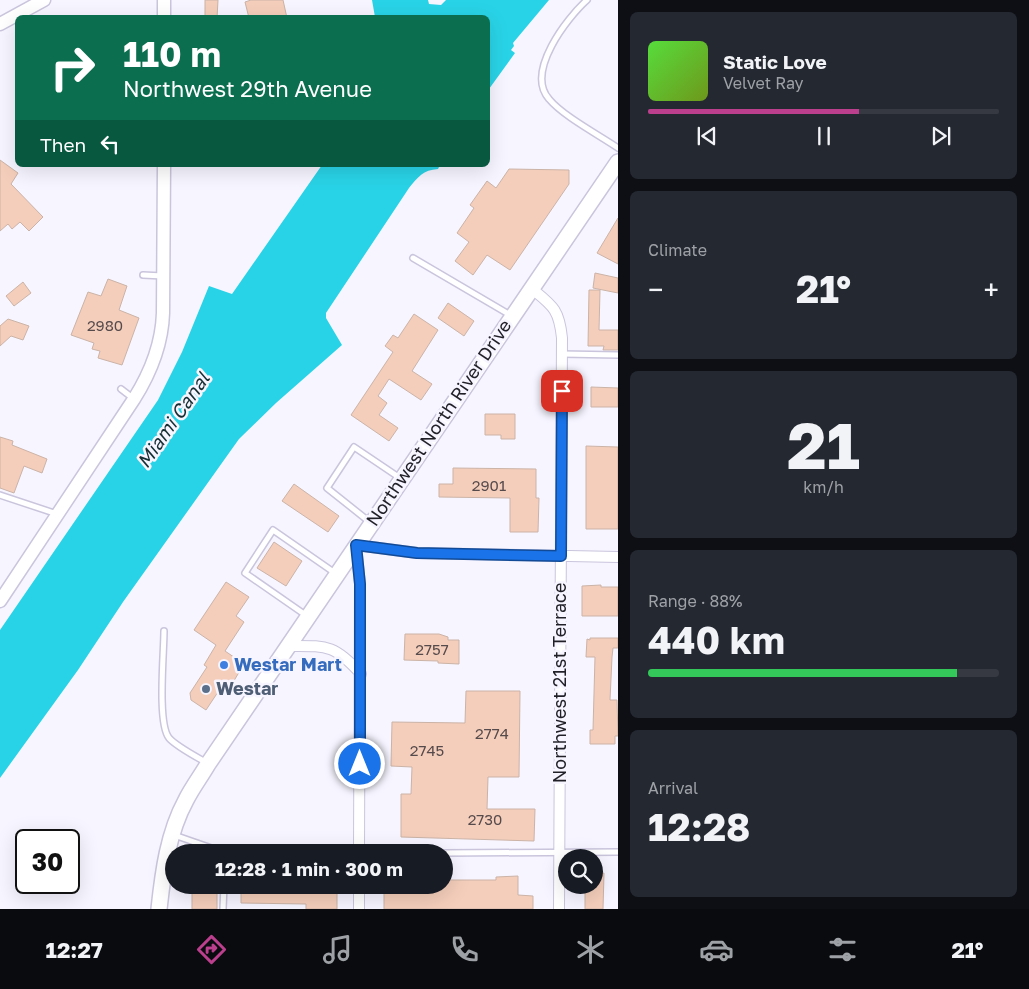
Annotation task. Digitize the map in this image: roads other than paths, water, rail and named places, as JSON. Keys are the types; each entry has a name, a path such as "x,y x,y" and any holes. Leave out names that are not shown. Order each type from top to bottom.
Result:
{"main road":[{"name":"Northwest North River Drive","path":"159,909 164,869 173,834 185,801 401,478 618,162"}],"street":[{"path":"16,15 44,0"},
{"path":"164,0 164,15"},
{"path":"0,24 15,16"},
{"path":"0,601 150,372 159,347 163,322 164,167"},
{"name":"Northwest 21st Terrace","path":"532,288 552,305 556,311 561,328 560,849"},
{"path":"360,844 360,584 356,545 417,553 618,557"},
{"path":"288,646 316,646 335,650 350,661 361,674"},
{"path":"359,894 359,909"},
{"name":"Northwest 21st Terrace","path":"559,894 559,909"}],"lane":[{"path":"587,0 577,10 549,49 543,68 542,83 547,98 558,108 618,148"},
{"path":"413,258 512,316"},
{"path":"143,275 164,276"},
{"path":"562,354 618,355"},
{"path":"121,389 134,399"},
{"path":"371,523 326,488 354,447 401,478"},
{"path":"0,494 57,514"},
{"path":"308,617 245,573 273,530 336,574"},
{"path":"164,631 163,713 165,729 170,739 208,764"},
{"path":"173,834 201,844"},
{"path":"453,853 558,852"},
{"path":"603,852 618,852"},
{"path":"223,909 224,894"}],"water":[{"path":"372,0 428,0 429,4 441,5 446,0 549,0 513,43 514,46 511,50 515,53 490,88 490,15 375,15"},
{"name":"Miami Canal","path":"321,167 439,167 421,175 409,188 326,313 326,318 342,345 276,403 239,439 123,602 78,670 0,778 0,630 158,400 182,352 209,286 232,294"}],"place":[{"name":"Westar Mart","path":"224,665"},
{"name":"Westar","path":"206,689"}]}
